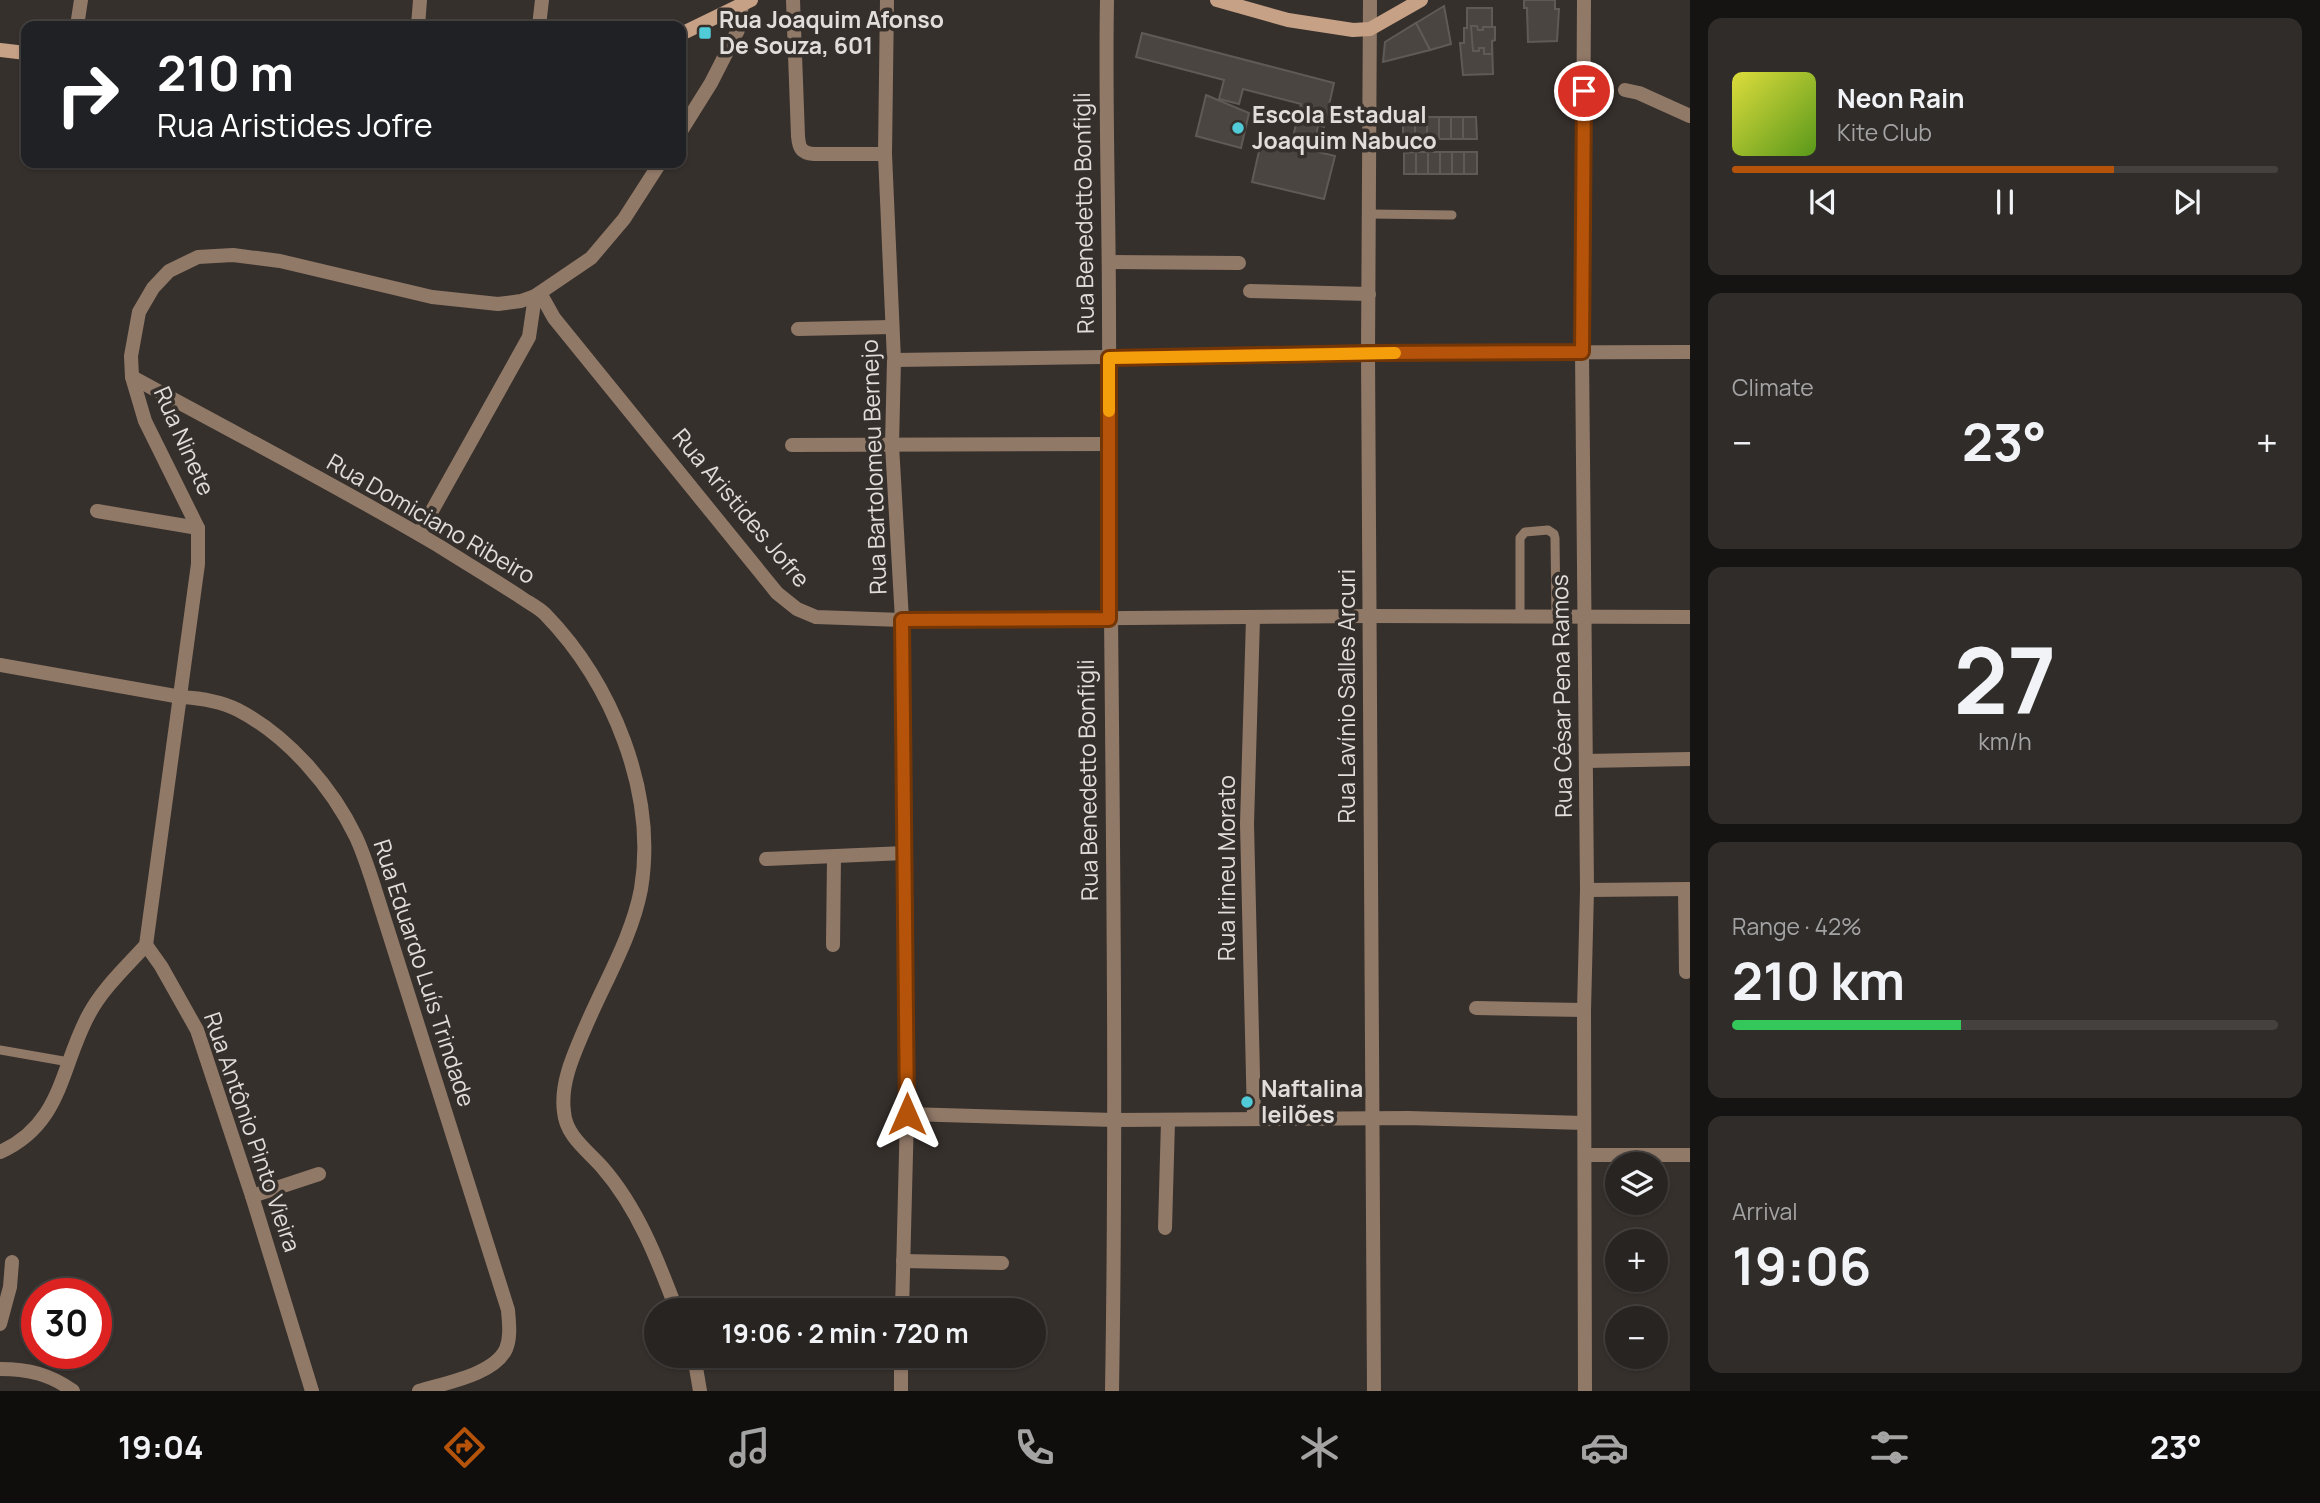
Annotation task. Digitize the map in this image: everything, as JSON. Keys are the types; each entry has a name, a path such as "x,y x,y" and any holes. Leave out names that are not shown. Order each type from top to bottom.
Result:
{"street":[{"path":"78,21 80,0"},
{"path":"418,21 420,0"},
{"path":"540,21 542,0"},
{"path":"793,0 797,136 800,150 805,154 885,154"},
{"name":"Rua Bartolomeu Bernejo","path":"887,0 885,154 894,360 892,445 902,620 905,853 907,1114 902,1298"},
{"name":"Rua Benedetto Bonfigli","path":"1107,0 1105,85 1109,262 1114,1120 1112,1391"},
{"path":"1217,0 1288,20 1353,30 1370,29 1421,0"},
{"name":"Rua Lavínio Salles Arcuri","path":"1370,0 1368,353 1374,1391"},
{"name":"Rua César Pena Ramos","path":"1584,0 1582,352 1587,890 1584,1010 1585,1391"},
{"path":"686,32 747,2"},
{"path":"686,123 711,83 738,30 747,2"},
{"path":"0,50 21,52"},
{"path":"1625,90 1639,93 1690,116"},
{"name":"Rua Ninete","path":"146,945 198,564 198,528 145,421 132,377 131,356 139,312 153,288 169,271 198,257 233,255 280,261 432,297 498,304 521,301 538,295 591,258 624,219 657,168"},
{"path":"1109,262 1239,263"},
{"path":"1250,291 1369,294"},
{"path":"419,534 529,337 538,295"},
{"name":"Rua Aristides Jofre","path":"538,295 777,593 797,609 817,617 902,620 1690,617"},
{"path":"798,329 892,327"},
{"path":"894,360 1368,353 1690,352"},
{"name":"Rua Domiciano Ribeiro","path":"132,377 419,534 491,578 543,612 580,656 609,706 632,766 643,839 640,889 628,931 575,1052 563,1090 564,1113 567,1127 625,1196 659,1264 672,1298"},
{"path":"792,445 1109,444"},
{"path":"97,511 198,528"},
{"name":"Rua Irineu Morato","path":"1253,618 1247,824 1254,1118"},
{"name":"Rua Eduardo Luís Trindade","path":"0,665 181,697 202,698 237,710 278,737 310,766 333,796 356,838 373,883 508,1310 509,1337 506,1350 494,1364 477,1373 419,1391"},
{"path":"1586,761 1690,759"},
{"path":"766,859 905,853"},
{"path":"833,945 834,857"},
{"path":"1587,890 1688,889 1686,972"},
{"path":"0,1152 12,1147 44,1119 98,998 146,945"},
{"name":"Rua Antônio Pinto Vieira","path":"146,945 197,1030 312,1391"},
{"path":"1476,1008 1584,1010"},
{"path":"907,1114 1168,1121 1372,1118 1584,1123"},
{"path":"1165,1228 1168,1121"},
{"path":"1586,1155 1690,1155"},
{"path":"252,1196 319,1174"},
{"path":"903,1261 1002,1263"},
{"path":"0,1324 10,1287 12,1262"},
{"path":"696,1368 700,1391"},
{"path":"901,1368 901,1391"},
{"path":"0,1369 34,1371 49,1376 73,1391"}],"lane":[{"path":"1369,214 1452,215"},
{"path":"1520,616 1520,538 1525,532 1539,530 1548,530 1554,534 1556,616"},
{"path":"0,1050 69,1062"}],"building":[{"path":"1524,0 1548,0 1546,18 1536,15 1536,21 1528,21"},
{"path":"1524,0 1555,0 1555,9 1559,9 1557,41 1528,42 1527,8 1524,8"},
{"path":"1444,6 1451,44 1430,50 1416,23"},
{"path":"1467,8 1492,8 1492,27 1495,27 1495,40 1492,41 1493,74 1463,75 1460,43 1464,43 1464,28 1467,28"},
{"path":"1416,23 1430,50 1383,62 1385,42"},
{"path":"1471,26 1477,26 1478,30 1495,27 1492,54 1484,54 1484,48 1473,51"},
{"path":"1142,33 1334,83 1324,127 1318,125 1314,151 1291,145 1301,104 1243,89 1239,104 1219,99 1224,80 1136,57"},
{"path":"1206,95 1249,113 1241,148 1196,136"},
{"path":"1415,117 1415,140 1403,140 1403,118"},
{"path":"1415,117 1427,117 1427,140 1415,140"},
{"path":"1427,117 1440,117 1439,139 1427,140"},
{"path":"1439,117 1451,117 1451,139 1439,139"},
{"path":"1451,117 1463,117 1463,139 1451,139"},
{"path":"1463,117 1476,117 1477,139 1463,139"},
{"path":"1262,138 1335,156 1324,199 1252,182"},
{"path":"1416,152 1416,174 1404,174 1404,153"},
{"path":"1416,152 1428,152 1428,174 1416,174"},
{"path":"1428,152 1441,152 1440,174 1428,174"},
{"path":"1440,152 1452,152 1452,174 1440,174"},
{"path":"1452,152 1464,152 1464,174 1452,174"},
{"path":"1464,152 1477,152 1477,174 1464,174"}],"slow traffic":[{"path":"1109,411 1109,358 1395,353"}],"place":[{"name":"Rua Joaquim Afonso De Souza, 601","path":"705,33"},
{"name":"Escola Estadual Joaquim Nabuco","path":"1238,128"},
{"name":"Naftalina leilões","path":"1247,1102"}],"route":[{"path":"907,1114 902,620 1109,619 1109,358 1582,352 1584,91"}]}
